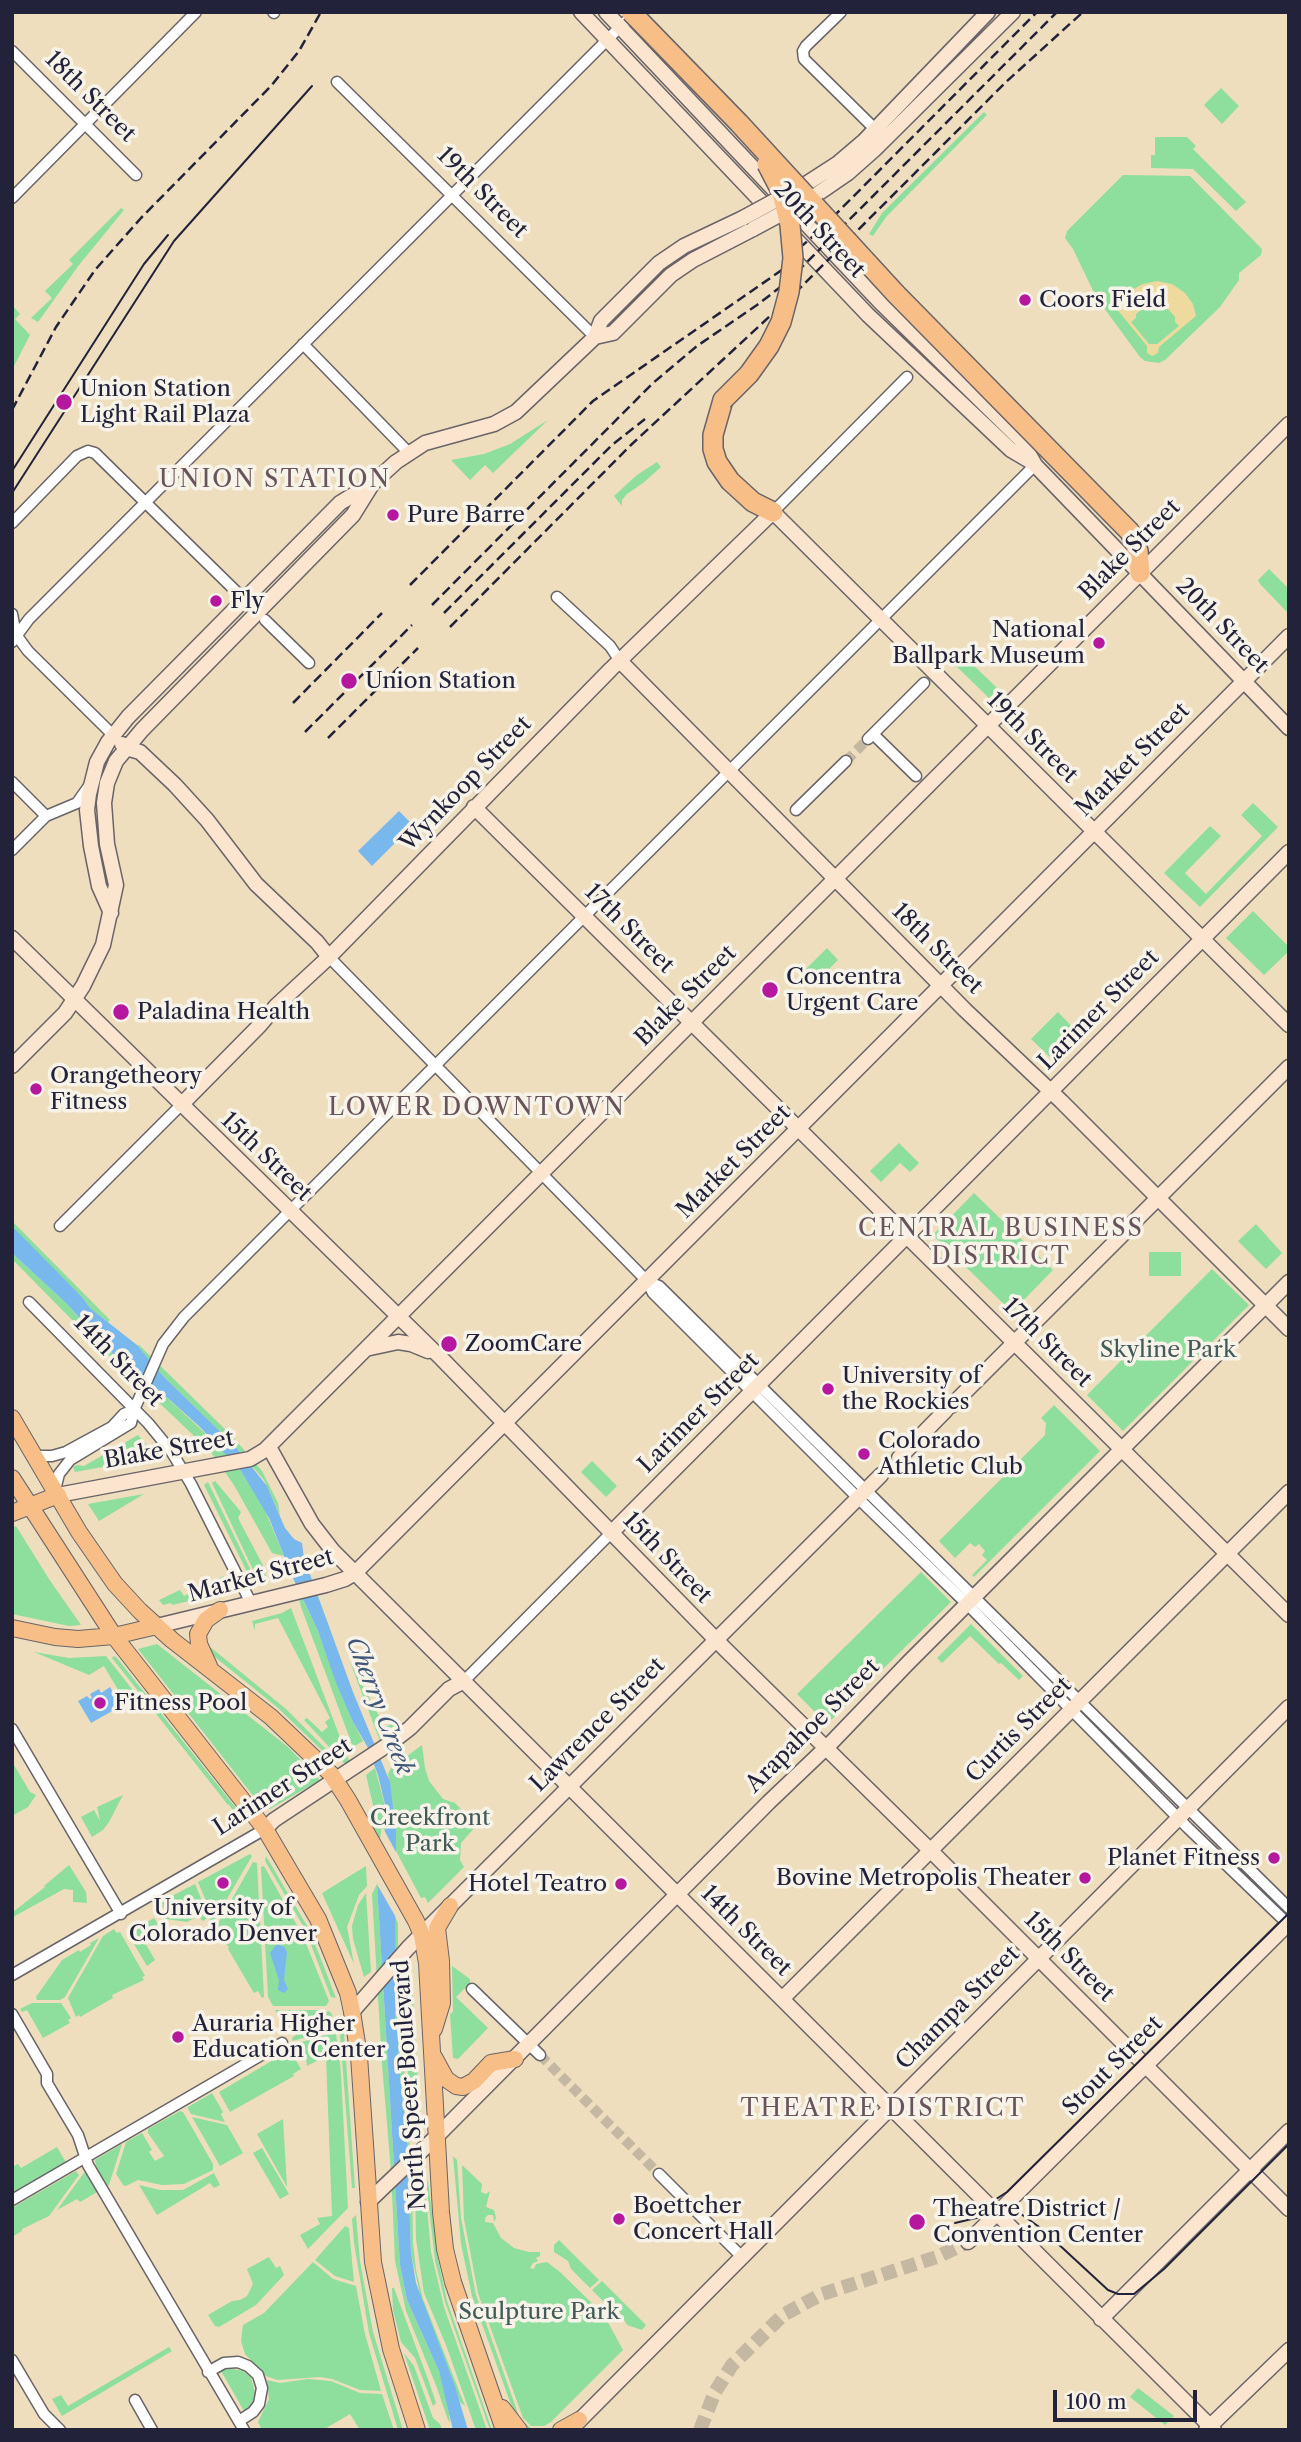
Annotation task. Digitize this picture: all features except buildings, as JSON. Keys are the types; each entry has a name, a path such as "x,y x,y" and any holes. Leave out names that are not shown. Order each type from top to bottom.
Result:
{"highway":[{"path":"629,17 738,123 896,294 1130,532 1138,551 1140,573"},
{"path":"738,123 762,154 782,192 792,233 793,268 788,301 775,335 755,366 723,400 714,424 712,443 717,462 733,484 753,502 773,512"}],"main road":[{"name":"20th Street","path":"581,12 868,315 1011,450 1035,465 1289,728"},
{"name":"20th Street","path":"606,12 629,17 880,302 1021,440 1035,465"},
{"path":"896,118 988,12"},
{"path":"111,913 99,886 89,831 88,810 97,762 128,717 340,503 374,482 409,453 436,438 481,429 509,417 530,401 595,337 601,321 659,264 684,246 748,224 816,195 848,173 896,118 1013,12"},
{"path":"595,337 613,333 671,275 880,134"},
{"path":"645,301 645,287 660,273 659,264"},
{"name":"Blake Street","path":"57,1493 200,1469 264,1451 1287,428"},
{"path":"12,1066 65,1013 103,945 116,885 104,824 104,793 114,764 126,748 261,616 353,515 374,482"},
{"name":"19th Street","path":"773,512 1289,1025"},
{"name":"Wynkoop Street","path":"181,1105 474,807 773,512"},
{"name":"Market Street","path":"157,1626 342,1581 355,1573 1289,636"},
{"name":"18th Street","path":"620,661 674,718 1289,1329"},
{"path":"113,736 126,748 140,751 175,785 207,820 256,884 317,942 329,957"},
{"name":"17th Street","path":"474,807 1289,1615"},
{"name":"Larimer Street","path":"611,1533 1289,852"},
{"name":"15th Street","path":"12,938 442,1359 716,1640 1289,2209"},
{"path":"899,1458 1289,1067"},
{"name":"Arapahoe Street","path":"368,2202 825,1749 1289,1282"},
{"path":"365,1350 385,1343 403,1342 418,1346 442,1359"},
{"name":"North Speer Boulevard","path":"12,1418 79,1532 115,1584 157,1626 271,1717 312,1754 335,1780 419,1931 427,1962 440,2213 445,2249 453,2283 504,2430"},
{"name":"14th Street","path":"264,1451 315,1529 355,1573 1210,2428"},
{"name":"Lawrence Street","path":"352,2012 419,1931 450,1906 881,1475"},
{"path":"12,1478 114,1636 265,1829 318,1919 348,1993 352,2012 359,2056 373,2262 389,2342 417,2430"},
{"name":"Curtis Street","path":"782,1999 1289,1492"},
{"path":"12,1513 57,1493"},
{"path":"214,1673 202,1654 198,1634 206,1620 220,1610"},
{"path":"13,1630 78,1639 114,1636 157,1626"},
{"name":"Larimer Street","path":"265,1829 274,1820 392,1742 449,1689 464,1681"},
{"name":"Champa Street","path":"575,2425 1289,1707"},
{"path":"450,1906 437,1928 442,2003 431,2047 446,2079 456,2086 463,2087 474,2081 491,2063 514,2059"},
{"name":"Stout Street","path":"968,2242 1288,1924"},
{"path":"1101,2319 1289,2131"},
{"path":"1210,2428 1289,2350"},
{"path":"492,2394 519,2430"},
{"path":"561,2430 575,2425"}],"street":[{"path":"12,198 196,12"},
{"path":"841,12 806,46 803,53 805,61 880,134"},
{"path":"14,636 629,17"},
{"name":"18th Street","path":"12,51 136,175"},
{"name":"19th Street","path":"337,82 595,337"},
{"path":"303,344 409,453"},
{"name":"Wynkoop Street","path":"773,512 907,377"},
{"path":"12,523 79,454 88,452 98,455 309,663"},
{"path":"57,1493 59,1474 70,1460 131,1423 134,1410 162,1348 176,1325 1035,465"},
{"name":"18th Street","path":"557,597 610,646 620,661"},
{"path":"12,614 14,636 113,736"},
{"path":"916,776 870,736 924,682"},
{"path":"796,810 846,761"},
{"path":"12,850 51,814 76,803 92,780"},
{"path":"12,782 51,814 68,812 79,816 89,831"},
{"path":"329,957 648,1281 660,1286 755,1388 971,1600 1288,1924"},
{"name":"Wynkoop Street","path":"60,1226 181,1105"},
{"name":"14th Street","path":"29,1302 165,1443 184,1471 251,1603"},
{"path":"34,1456 52,1456 66,1452 111,1427 124,1414 134,1410"},
{"name":"Larimer Street","path":"464,1681 611,1533"},
{"path":"12,1729 121,1914"},
{"path":"1183,1814 1289,1908"},
{"name":"Larimer Street","path":"12,1975 265,1829"},
{"path":"472,1989 540,2055"},
{"path":"12,2014 47,2074 47,2083 78,2135 84,2158 107,2200 208,2372 241,2426 259,2404 262,2388 258,2375 239,2362 224,2363 208,2372"},
{"path":"12,2200 282,2043"},
{"path":"659,2174 742,2257"},
{"path":"12,2360 44,2414 60,2430"},
{"path":"135,2400 152,2430"}],"green space":[{"path":"1221,88 1239,106 1222,124 1204,105"},
{"path":"984,112 987,115 886,217 873,236 869,234 882,213"},
{"path":"1155,137 1187,137 1196,146 1193,149 1246,202 1236,211 1193,169 1151,168 1151,155 1155,155"},
{"path":"1123,175 1190,176 1262,249 1261,255 1239,273 1239,280 1220,307 1159,363 1145,361 1140,357 1096,297 1065,238 1067,231"},
{"path":"121,208 124,210 79,265 38,322 31,318 52,298 45,291 73,264 69,260"},
{"path":"12,305 20,314 15,319 30,335 12,370 14,354"},
{"path":"548,420 493,473 485,465 470,480 451,460 484,454 510,444"},
{"path":"657,462 661,467 627,494 622,500 622,506 614,496 637,475"},
{"path":"1269,569 1289,589 1287,612 1258,580"},
{"path":"965,657 998,689 989,698 956,666"},
{"path":"1253,803 1278,827 1200,907 1164,873 1210,826 1221,836 1185,873 1206,894 1262,836 1241,815"},
{"path":"1253,911 1289,947 1289,951 1264,975 1226,938"},
{"path":"827,948 838,960 814,984 802,973"},
{"path":"1058,1012 1077,1032 1051,1058 1031,1039"},
{"path":"899,1143 919,1163 910,1172 900,1163 881,1182 870,1171"},
{"path":"974,1193 1053,1270 1012,1312 933,1235"},
{"path":"12,1221 110,1320 108,1322 90,1308 36,1252 12,1226"},
{"path":"1256,1224 1282,1253 1266,1269 1238,1241"},
{"path":"1149,1252 1181,1252 1181,1276 1149,1276"},
{"path":"12,1253 66,1303 115,1356 161,1392 221,1448 241,1471 264,1508 284,1556 272,1553 234,1485 210,1451 74,1322 12,1259"},
{"name":"Skyline Park","path":"1212,1269 1249,1305 1123,1431 1087,1395"},
{"path":"137,1345 232,1436 262,1471 278,1503 280,1515 264,1480 235,1446 162,1375"},
{"name":"Skyline Park","path":"1054,1405 1100,1451 974,1577 972,1575 987,1560 982,1555 985,1551 979,1544 975,1547 970,1543 955,1558 939,1541 1045,1435 1046,1423 1041,1418"},
{"path":"138,1435 155,1455 153,1458 75,1472 73,1467 84,1466"},
{"path":"592,1461 617,1486 606,1497 581,1472"},
{"path":"215,1481 241,1512 238,1518 266,1571 265,1579 256,1576 212,1483"},
{"path":"208,1482 258,1585 254,1586 204,1485"},
{"path":"144,1494 99,1521 88,1504"},
{"path":"16,1526 81,1625 69,1626 12,1614 12,1528"},
{"path":"921,1572 951,1602 827,1724 797,1694"},
{"path":"224,1576 231,1591 172,1605 163,1605 159,1600 180,1590 184,1596"},
{"path":"296,1585 363,1741 353,1747 301,1607"},
{"path":"291,1608 349,1761 345,1764 304,1720 307,1718 322,1732 328,1727 325,1722 330,1718 278,1618 255,1624 255,1631 252,1621"},
{"path":"971,1624 1023,1676 1019,1680 970,1636 942,1663 937,1658"},
{"path":"157,1644 288,1747 320,1780 270,1809 262,1807 138,1649"},
{"path":"209,1646 286,1709 337,1760 334,1762 277,1707 205,1649"},
{"path":"34,1652 69,1658 106,1656 139,1698 137,1699 141,1706 131,1712 104,1666 89,1675"},
{"path":"114,1656 240,1813 237,1815 229,1805 231,1803 228,1805 112,1658"},
{"path":"350,1662 385,1727 395,1723 398,1727 380,1741"},
{"name":"Creekfront Park","path":"422,1745 429,1781 443,1799 455,1803 477,1825 461,1843 460,1860 464,1867 428,1903 425,1897 421,1898 395,1849 395,1822 388,1774 391,1768"},
{"path":"14,1765 30,1792 36,1795 28,1807 12,1816 12,1767"},
{"path":"375,1768 389,1821 385,1828 380,1862 374,1866 374,1809 366,1775"},
{"path":"123,1795 109,1822 92,1837 81,1817 94,1810 100,1821 97,1807"},
{"path":"250,1854 252,1856 213,1923 198,1882"},
{"path":"266,1856 310,1931 336,1998 331,1997 305,1929 265,1861"},
{"path":"253,1862 257,1863 262,1998 258,1991 254,1993 229,1947 217,1935 221,1932 216,1927"},
{"path":"69,1865 86,1892 87,1903 73,1902 73,1890 64,1889 13,1917 13,1912"},
{"path":"264,1866 303,1936 329,2001 326,2006 273,2006 268,1997 261,1867"},
{"path":"366,1866 367,1886 359,1895 347,1927 354,1964 322,1893"},
{"path":"195,1884 206,1910 206,1919 203,1921 198,1916 187,1922 166,1919 174,1908 172,1905 155,1910 158,1903"},
{"path":"377,1884 400,2265 407,2300 439,2371 447,2398 450,2422 406,2311 395,2261 372,1894"},
{"path":"366,1893 371,1972 364,1977 352,1926 358,1905"},
{"path":"394,1915 398,1923 398,1983 416,2270 423,2299 465,2406 460,2402 421,2299 411,2253 407,2137 395,2022"},
{"path":"154,1918 158,1924 140,1934 155,1960 147,1966 128,1934"},
{"path":"114,1929 117,1933 120,1932 145,1976 142,1977 144,1980 112,1995 113,1998 76,2017 68,1998 103,1936"},
{"path":"99,1938 65,1997 60,2000 37,2000 36,1997 62,1960 79,1950 80,1952"},
{"path":"452,1966 470,1979 470,1983 456,1997 488,2028 458,2059 453,2058 450,2014 453,2012"},
{"path":"411,1967 421,2130 412,2140 402,1978"},
{"path":"32,2003 61,2003 71,2018 68,2020 70,2023 43,2038 27,2010 22,2012 20,2009"},
{"path":"275,2010 319,2010 320,2011 290,2034"},
{"path":"329,2011 332,2014 333,2029 293,2041 292,2038"},
{"path":"344,2032 355,2188 352,2188 340,2034"},
{"path":"333,2033 336,2035 341,2075 348,2208 308,2249 300,2235 320,2224 317,2218 332,2216 326,2056 307,2066 306,2057 301,2060 294,2048 297,2047 295,2044"},
{"path":"290,2050 301,2069 293,2074 294,2076 230,2112 219,2092"},
{"path":"212,2093 223,2112 221,2114 225,2122 191,2114 188,2109"},
{"path":"180,2111 213,2164 213,2170 184,2184 162,2185 138,2180 123,2185 116,2174 126,2142 142,2133 155,2161 164,2156 148,2129"},
{"path":"192,2117 227,2125 243,2153 220,2166"},
{"path":"283,2119 287,2187 257,2134"},
{"path":"122,2144 109,2185 104,2188 95,2160"},
{"path":"57,2147 67,2164 12,2196 12,2167 18,2164 21,2168"},
{"path":"262,2148 289,2194 280,2199 253,2153"},
{"path":"453,2156 457,2160 461,2218 476,2295 520,2419 533,2430 525,2430 515,2416 472,2296 461,2244"},
{"name":"Sculpture Park","path":"462,2165 482,2184 481,2192 486,2194 490,2191 486,2207 494,2210 496,2218 494,2222 493,2215 488,2215 485,2222 493,2223 501,2238 514,2248 540,2252 540,2256 536,2258 538,2261 530,2268 534,2269 536,2264 547,2262 560,2272 604,2315 623,2350 544,2426 531,2426 523,2418 478,2293 464,2219"},
{"path":"86,2170 99,2191 80,2202 77,2199 57,2210"},
{"path":"76,2171 79,2175 49,2216 12,2237 12,2208"},
{"path":"214,2173 220,2185 214,2188 210,2183 157,2215 139,2185 160,2190 183,2190"},
{"path":"424,2174 431,2252 444,2307 487,2430 476,2430 446,2345 424,2293 416,2239 415,2177"},
{"path":"426,2181 447,2301 492,2430 445,2302 435,2260"},
{"path":"356,2215 360,2261 373,2332 403,2430 398,2430 369,2333 354,2243 352,2219"},
{"path":"345,2226 349,2228 354,2282 335,2276 315,2260"},
{"path":"559,2240 599,2280 590,2288 571,2269 568,2261 554,2252 554,2245"},
{"path":"269,2257 276,2268 280,2266 284,2275 256,2305 219,2327 215,2326 208,2315 247,2296 253,2284 247,2269"},
{"path":"313,2262 333,2279 356,2286 365,2334 381,2391 360,2390 320,2377 277,2380 266,2376 245,2354 241,2341 243,2325 264,2313"},
{"path":"602,2281 646,2325 642,2330 627,2325 618,2309 607,2305 592,2290"},
{"path":"392,2288 429,2382 436,2403 433,2406 415,2358 401,2342 393,2310"},
{"path":"169,2347 172,2351 62,2416 52,2399 61,2395 68,2406"},
{"path":"404,2353 414,2366 433,2418 442,2430 430,2430"},
{"path":"228,2368 243,2371 251,2377 255,2393 248,2410 244,2411 221,2371"},
{"path":"308,2379 331,2381 360,2393 382,2394 394,2430 360,2430 350,2414 323,2430 262,2430 258,2422 269,2399 267,2380 280,2383"},
{"path":"1138,2388 1174,2416 1165,2425 1130,2397"}],"sand":[{"path":"1157,281 1172,284 1185,293 1193,304 1196,316 1152,356 1147,353 1147,346 1116,308 1130,291","holes":["1154,299 1160,300 1179,326 1157,344 1149,344 1131,322 1136,318 1136,314"]}],"water":[{"path":"399,811 413,825 372,866 358,851"},
{"path":"12,1226 90,1308 137,1345 163,1376 235,1446 267,1486 285,1528 294,1539 302,1543 304,1558 353,1692 390,1782 396,1832 395,2022 407,2137 411,2253 416,2283 455,2386 468,2430 453,2430 439,2371 407,2300 400,2265 377,1884 385,1828 389,1821 378,1775 335,1680 318,1631 269,1518 241,1471 200,1427 115,1356 66,1303 12,1253"},
{"name":"Fitness Pool","path":"110,1687 121,1706 91,1723 78,1701 87,1696 90,1699 90,1694 99,1689 101,1693"},
{"path":"277,1944 287,1952 284,1980 288,1989 284,1993 278,1990 279,1980 270,1953"}],"pier":[{"path":"382,1826 398,1856 398,1921 374,1879"}],"tunnel":[{"path":"846,761 868,739"},
{"path":"881,1475 899,1458"},
{"path":"540,2055 659,2174"},
{"path":"700,2430 715,2392 732,2365 783,2315 822,2294 937,2257 968,2242"}],"tram line":[{"path":"12,493 174,241 312,86"},
{"path":"12,471 144,264 168,235"},
{"path":"948,2214 990,2203 1007,2192 1289,1913"},
{"path":"955,2223 997,2213 1021,2214 1042,2229 1108,2290 1118,2294 1134,2294 1164,2269 1289,2144"}],"railway":[{"path":"12,410 56,327 95,270 141,218 271,86 299,51 321,12"},
{"path":"788,258 819,231 1037,12"},
{"path":"432,605 653,383 697,346 787,282 1057,12"},
{"path":"450,627 632,444 797,291 1006,82 1083,12"},
{"path":"410,585 593,401 802,256"},
{"path":"444,613 612,445 645,419"},
{"path":"293,703 382,613"},
{"path":"305,732 412,625"},
{"path":"328,738 418,648"}],"place":[{"name":"Coors Field","path":"1025,300"},
{"name":"Union Station Light Rail Plaza","path":"64,402"},
{"name":"Pure Barre","path":"393,515"},
{"name":"Fly","path":"216,601"},
{"name":"National Ballpark Museum","path":"1099,643"},
{"name":"Union Station","path":"349,681"},
{"name":"Concentra Urgent Care","path":"770,990"},
{"name":"Paladina Health","path":"121,1012"},
{"name":"Orangetheory Fitness","path":"36,1089"},
{"name":"ZoomCare","path":"449,1344"},
{"name":"University of the Rockies","path":"828,1389"},
{"name":"Colorado Athletic Club","path":"864,1454"},
{"name":"Fitness Pool","path":"100,1703"},
{"name":"Planet Fitness","path":"1274,1858"},
{"name":"Bovine Metropolis Theater","path":"1085,1878"},
{"name":"University of Colorado Denver","path":"223,1883"},
{"name":"Hotel Teatro","path":"621,1884"},
{"name":"Auraria Higher Education Center","path":"178,2037"},
{"name":"Boettcher Concert Hall","path":"619,2219"},
{"name":"Theatre District / Convention Center","path":"917,2222"}],"district":[{"name":"UNION STATION","path":"275,480"},
{"name":"LOWER DOWNTOWN","path":"477,1108"},
{"name":"CENTRAL BUSINESS DISTRICT","path":"1001,1243"},
{"name":"THEATRE DISTRICT","path":"883,2109"}],"water label":[{"name":"Cherry Creek","path":"379,1706"}]}
